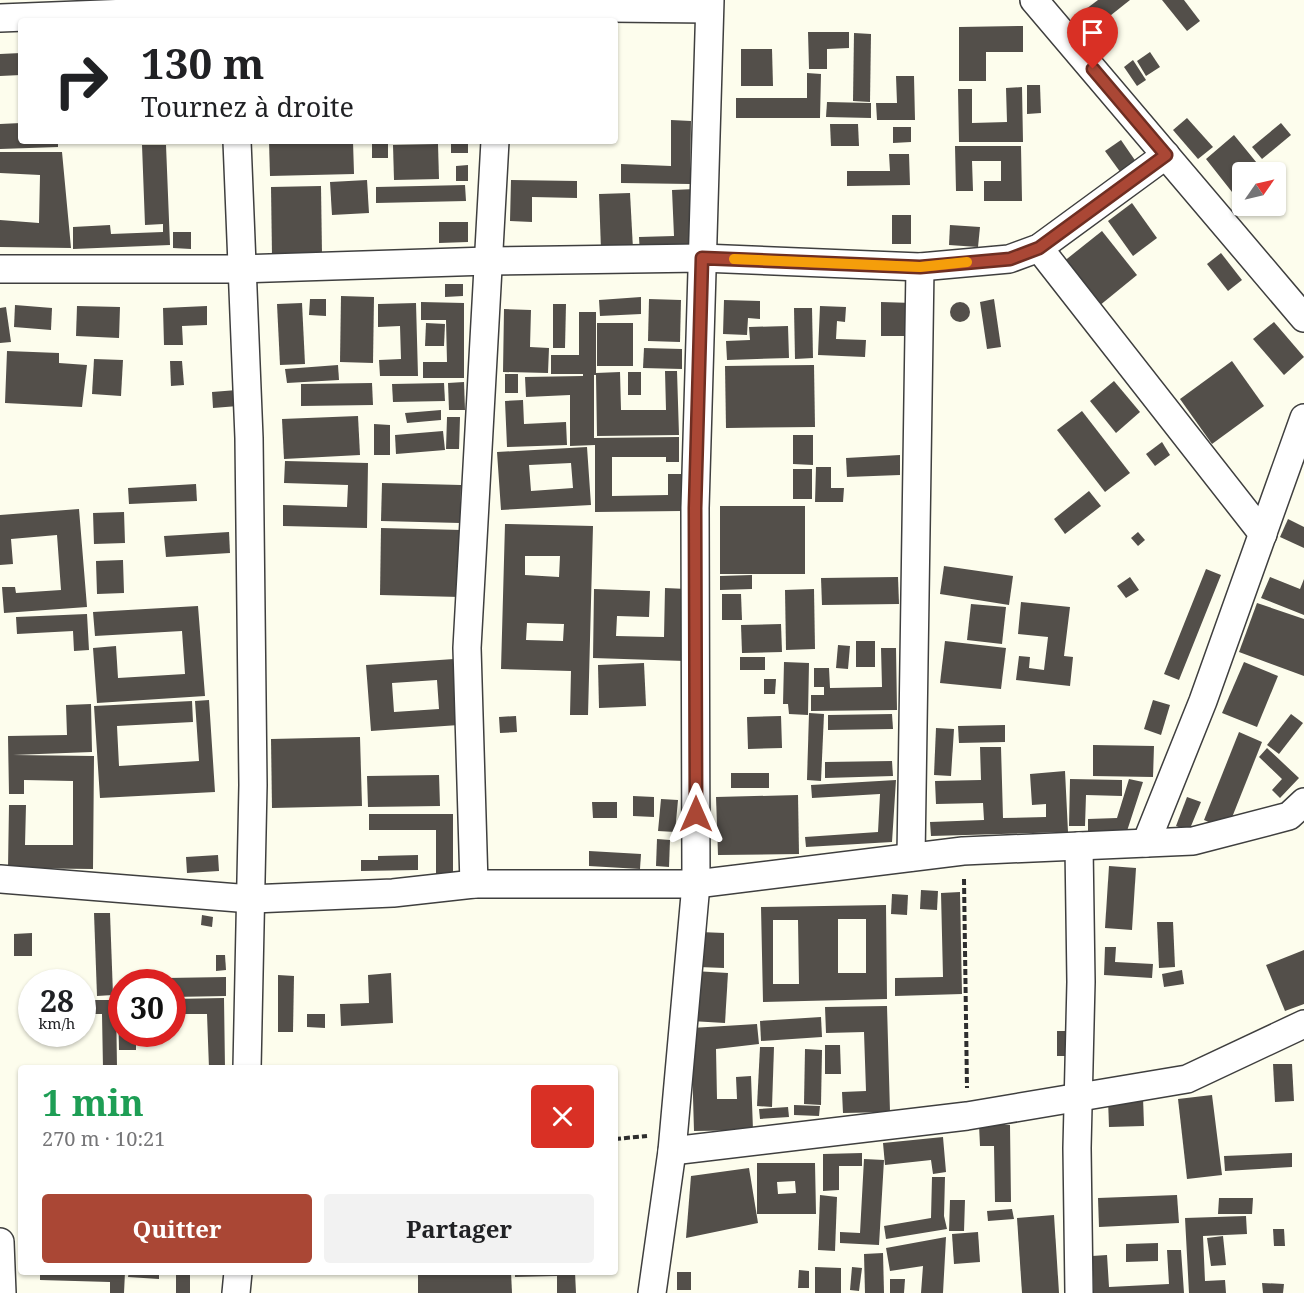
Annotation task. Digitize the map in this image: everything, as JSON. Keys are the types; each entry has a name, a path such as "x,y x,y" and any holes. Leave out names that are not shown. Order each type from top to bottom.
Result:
{"street":[{"path":"1034,0 1304,318"},
{"path":"0,18 232,10 502,9 709,4 695,508 696,884 672,1151 652,1293"},
{"path":"237,144 249,438 253,786 247,1065"},
{"path":"474,884 467,648 495,144"},
{"path":"0,269 242,269 488,261 702,258 920,267 1010,259 1039,248 1166,155"},
{"path":"1039,248 1263,534"},
{"path":"911,857 920,267"},
{"path":"1146,843 1203,701 1304,418"},
{"path":"0,879 251,899 393,893 474,884 696,884 963,850 1193,841 1299,817"},
{"path":"1079,846 1081,982 1077,1148 1079,1293"},
{"path":"672,1151 967,1116 1187,1079 1304,1024"},
{"path":"0,1242 2,1293"},
{"path":"236,1293 238,1275"}],"path":[{"path":"963,850 967,1116"}],"building":[{"path":"1098,0 1130,0 1091,31 1078,15"},
{"path":"1162,0 1184,0 1200,21 1187,31"},
{"path":"1023,26 1023,52 986,52 986,81 959,81 959,27"},
{"path":"808,32 849,32 849,48 827,49 827,69 809,69"},
{"path":"854,33 871,34 870,102 853,101"},
{"path":"741,49 772,49 773,86 741,86"},
{"path":"1150,52 1160,67 1146,76 1137,61"},
{"path":"18,53 18,75 0,76 0,54"},
{"path":"1133,60 1146,80 1137,86 1124,67"},
{"path":"807,73 821,74 820,118 736,118 736,98 807,98"},
{"path":"896,76 914,76 915,120 877,120 876,103 897,103"},
{"path":"1027,85 1040,85 1041,113 1027,114"},
{"path":"1022,87 1023,142 959,142 958,89 972,89 972,123 1007,122 1006,88"},
{"path":"827,102 871,103 871,118 826,117"},
{"path":"1187,118 1213,147 1198,159 1173,130"},
{"path":"671,120 691,121 690,184 621,183 621,164 671,166"},
{"path":"18,123 18,144 58,144 58,147 0,149 0,124"},
{"path":"1281,123 1291,135 1262,159 1252,147"},
{"path":"830,124 858,124 859,146 831,146"},
{"path":"893,127 911,127 911,142 893,143"},
{"path":"1234,135 1256,162 1232,162 1232,192 1206,159"},
{"path":"1121,140 1141,169 1126,180 1105,151"},
{"path":"269,144 353,144 354,174 270,176"},
{"path":"372,144 388,144 388,158 372,158"},
{"path":"438,144 439,179 394,180 393,145"},
{"path":"451,144 468,144 468,153 451,153"},
{"path":"142,145 166,145 170,245 73,249 73,227 110,225 111,234 163,232 163,224 145,225"},
{"path":"955,146 1021,146 1022,201 984,201 984,181 1001,181 1001,161 972,161 973,191 956,191"},
{"path":"0,152 62,152 71,248 0,247 0,220 39,223 40,175 0,173"},
{"path":"889,154 909,154 910,185 847,186 847,171 890,171"},
{"path":"468,165 468,181 456,181 456,166"},
{"path":"367,180 369,213 332,215 330,182"},
{"path":"511,180 577,181 577,198 532,197 532,222 510,221"},
{"path":"465,185 466,201 376,203 376,187"},
{"path":"321,186 322,255 272,256 271,187"},
{"path":"695,189 698,254 640,256 639,237 674,236 672,190"},
{"path":"630,193 633,249 601,250 599,194"},
{"path":"1132,203 1157,238 1133,256 1108,221"},
{"path":"892,215 911,215 911,244 892,244"},
{"path":"439,222 468,222 468,242 439,243"},
{"path":"950,225 980,227 978,247 949,245"},
{"path":"1102,231 1137,275 1099,306 1063,262"},
{"path":"173,232 191,232 191,249 173,248"},
{"path":"1221,253 1242,280 1228,291 1207,264"},
{"path":"445,284 463,284 463,296 445,297"},
{"path":"341,296 374,297 373,363 340,362"},
{"path":"641,297 641,314 600,316 599,300"},
{"path":"310,299 326,299 326,316 309,315"},
{"path":"649,299 681,300 680,342 648,341"},
{"path":"994,299 1001,347 987,349 980,302"},
{"path":"724,300 760,301 760,319 748,318 747,335 723,334"},
{"path":"421,302 464,303 464,378 423,378 423,362 447,362 446,320 421,320"},
{"path":"881,302 913,303 913,336 881,336"},
{"path":"956,302 964,302 970,308 970,316 964,322 956,322 950,316 950,308"},
{"path":"302,303 305,364 280,365 277,304"},
{"path":"416,303 418,376 380,376 379,360 401,359 400,326 378,327 378,304"},
{"path":"553,304 566,304 565,348 553,348"},
{"path":"15,305 52,308 51,330 14,327"},
{"path":"77,306 120,307 119,338 76,336"},
{"path":"207,306 207,325 182,326 183,345 164,345 163,308"},
{"path":"820,306 846,307 845,322 837,321 836,339 866,340 865,357 818,355"},
{"path":"6,307 11,342 0,343 0,308"},
{"path":"794,308 812,308 813,358 795,359"},
{"path":"504,309 531,310 530,347 549,348 548,373 503,372"},
{"path":"579,312 596,312 596,373 620,372 621,410 666,410 665,371 677,371 679,435 597,436 596,375 594,375 594,438 679,437 679,462 666,462 666,457 612,457 612,496 668,495 668,474 681,474 681,511 595,512 595,445 570,446 570,395 526,397 525,377 583,376 583,374 551,374 551,355 579,355"},
{"path":"1274,322 1304,357 1284,375 1253,339"},
{"path":"426,323 445,324 444,346 425,346"},
{"path":"597,323 633,323 633,366 597,366"},
{"path":"788,326 789,358 727,360 726,341 750,340 749,327"},
{"path":"644,348 682,349 682,369 643,368"},
{"path":"7,351 59,353 59,363 87,365 82,407 5,403"},
{"path":"94,359 123,360 121,396 92,394"},
{"path":"170,361 182,361 184,385 171,386"},
{"path":"1232,361 1264,406 1212,444 1180,399"},
{"path":"338,365 339,380 287,383 285,369"},
{"path":"814,365 815,427 726,428 725,366"},
{"path":"628,372 641,372 641,395 628,395"},
{"path":"505,374 518,374 518,393 505,393"},
{"path":"1114,381 1140,412 1116,433 1090,401"},
{"path":"464,382 465,410 449,410 448,383"},
{"path":"372,383 373,405 301,406 301,384"},
{"path":"444,383 445,401 393,402 392,384"},
{"path":"237,390 238,406 213,408 212,392"},
{"path":"523,400 524,424 566,422 567,445 507,447 505,401"},
{"path":"441,410 441,420 407,423 405,413"},
{"path":"1082,411 1130,473 1105,492 1057,430"},
{"path":"358,416 360,455 284,459 282,419"},
{"path":"447,417 460,417 459,449 446,449"},
{"path":"374,424 390,425 390,455 374,455"},
{"path":"443,431 445,450 396,454 395,435"},
{"path":"793,435 813,435 813,465 793,464"},
{"path":"1162,442 1170,455 1155,466 1146,454"},
{"path":"587,447 591,505 501,510 497,452","holes":["571,463 573,488 531,491 529,465"]},
{"path":"900,455 900,475 847,477 846,458"},
{"path":"285,461 368,463 367,528 283,526 283,505 347,507 348,485 284,483"},
{"path":"816,467 831,467 831,488 844,488 843,502 815,502"},
{"path":"793,469 812,469 812,499 793,499"},
{"path":"382,483 461,485 460,523 381,521"},
{"path":"196,484 197,501 129,504 128,488"},
{"path":"1089,491 1101,506 1065,534 1054,519"},
{"path":"720,506 805,506 805,574 720,574"},
{"path":"79,509 87,607 4,613 2,587 15,587 16,593 61,590 57,535 11,539 13,564 0,565 0,515"},
{"path":"124,512 125,543 94,544 93,513"},
{"path":"1288,519 1304,527 1304,548 1280,537"},
{"path":"505,524 593,526 588,715 570,715 571,671 501,669","holes":["525,556 560,556 559,577 525,575","527,623 564,624 563,641 526,640"]},
{"path":"381,528 462,530 460,597 380,595"},
{"path":"229,532 230,553 166,557 164,536"},
{"path":"1138,532 1145,540 1138,546 1131,538"},
{"path":"123,560 124,593 97,594 96,561"},
{"path":"944,566 1013,576 1009,605 940,594"},
{"path":"1206,569 1221,575 1179,680 1164,674"},
{"path":"752,575 752,589 720,590 720,576"},
{"path":"898,577 899,604 822,605 821,578"},
{"path":"1130,577 1139,590 1126,598 1117,586"},
{"path":"1270,577 1300,589 1304,579 1304,615 1261,598"},
{"path":"665,588 687,589 685,661 593,658 594,589 650,591 649,617 617,616 616,636 664,637"},
{"path":"814,589 815,649 786,650 785,590"},
{"path":"722,594 741,594 742,620 722,620"},
{"path":"1021,602 1070,607 1064,656 1073,657 1070,686 1016,680 1019,656 1030,657 1029,668 1044,670 1048,637 1018,634"},
{"path":"1257,603 1304,619 1304,676 1239,652"},
{"path":"971,604 1006,607 1002,644 967,640"},
{"path":"198,606 205,696 97,703 93,648 116,646 118,678 185,674 182,631 95,636 93,612"},
{"path":"87,614 89,650 74,651 73,631 17,634 16,617"},
{"path":"781,624 782,652 742,653 741,625"},
{"path":"856,641 875,641 875,667 856,667"},
{"path":"945,641 1006,648 1001,689 940,683"},
{"path":"838,645 850,646 848,669 836,668"},
{"path":"881,648 896,648 897,710 811,711 811,695 824,695 824,687 814,687 814,668 829,668 830,688 882,687"},
{"path":"740,657 765,657 765,670 740,670"},
{"path":"454,659 459,725 371,731 366,665","holes":["437,680 439,709 394,712 392,683"]},
{"path":"784,662 809,663 808,715 789,714 788,704 783,704"},
{"path":"1244,662 1278,676 1257,727 1222,713"},
{"path":"644,663 646,706 599,708 598,665"},
{"path":"764,679 776,679 775,694 764,694"},
{"path":"209,700 215,792 100,798 94,706 192,701 193,722 117,726 119,766 199,761 195,701"},
{"path":"1153,700 1170,705 1161,735 1144,729"},
{"path":"91,704 92,752 13,755 94,756 93,869 8,868 9,805 26,805 25,845 73,845 73,781 24,780 24,794 9,794 8,736 67,735 66,705"},
{"path":"809,713 824,714 821,781 807,780"},
{"path":"892,714 893,729 828,730 828,715"},
{"path":"1291,714 1303,723 1279,754 1267,745"},
{"path":"516,716 517,732 500,733 499,717"},
{"path":"781,716 782,748 748,749 747,717"},
{"path":"1005,725 1005,742 959,743 958,726"},
{"path":"936,728 954,729 951,776 934,775"},
{"path":"1239,732 1262,742 1227,830 1204,820"},
{"path":"360,737 362,806 272,808 271,739"},
{"path":"1093,745 1154,746 1153,777 1093,776"},
{"path":"980,747 1001,747 1003,818 1046,817 1046,804 1032,805 1030,774 1065,771 1068,832 931,836 930,822 984,820 983,803 936,804 935,781 981,780"},
{"path":"1267,748 1299,778 1280,798 1272,790 1282,779 1259,757"},
{"path":"892,761 893,776 825,778 825,762"},
{"path":"731,773 769,773 769,788 731,788"},
{"path":"439,775 440,806 368,807 367,776"},
{"path":"1070,779 1122,780 1122,796 1086,795 1085,826 1069,826"},
{"path":"1129,779 1143,782 1127,831 1088,833 1088,819 1117,818"},
{"path":"896,780 892,842 806,847 805,837 878,832 880,794 812,798 811,785"},
{"path":"798,795 799,854 718,855 716,797"},
{"path":"633,796 654,797 654,817 633,816"},
{"path":"1187,797 1201,802 1189,831 1176,826"},
{"path":"661,799 678,800 675,832 658,831"},
{"path":"592,802 617,802 617,818 593,818"},
{"path":"369,814 453,814 453,877 436,877 436,830 369,830"},
{"path":"657,839 670,840 669,867 656,866"},
{"path":"589,851 641,854 640,869 589,866"},
{"path":"218,855 219,871 187,873 186,857"},
{"path":"418,855 418,870 361,871 361,860 378,860 378,856"},
{"path":"1109,866 1136,868 1132,930 1105,928"},
{"path":"921,890 938,891 937,910 920,909"},
{"path":"960,892 962,994 895,996 895,978 943,977 941,893"},
{"path":"892,894 908,895 907,915 891,914"},
{"path":"886,905 887,999 763,1002 761,907","holes":["838,919 866,919 866,973 838,973","773,920 798,920 799,984 773,984"]},
{"path":"94,913 110,913 112,969 108,969 108,995 97,996"},
{"path":"202,915 213,917 212,927 201,925"},
{"path":"1157,922 1173,922 1175,967 1159,968"},
{"path":"700,932 724,933 724,968 699,967"},
{"path":"32,933 32,956 14,956 14,934"},
{"path":"1105,947 1116,947 1115,962 1153,964 1152,978 1104,975"},
{"path":"1304,950 1304,1004 1285,1011 1266,965"},
{"path":"216,955 225,955 226,970 216,971"},
{"path":"1182,970 1184,984 1164,987 1162,974"},
{"path":"694,971 728,973 725,1023 691,1021"},
{"path":"391,973 393,1023 341,1026 340,1004 369,1003 368,975"},
{"path":"278,975 294,976 293,1032 278,1032"},
{"path":"226,977 226,996 186,997 186,978"},
{"path":"224,998 225,1065 209,1065 207,1014 186,1014 186,999"},
{"path":"96,1000 108,1000 108,1047 117,1047 117,1065 103,1065 102,1014 96,1014"},
{"path":"887,1006 890,1112 843,1113 842,1092 866,1091 864,1032 826,1033 825,1007"},
{"path":"307,1014 325,1014 325,1028 307,1027"},
{"path":"821,1017 822,1037 761,1041 760,1021"},
{"path":"757,1024 759,1044 716,1049 717,1099 737,1099 736,1077 751,1076 753,1130 694,1131 691,1028"},
{"path":"1057,1031 1072,1031 1072,1056 1057,1056"},
{"path":"825,1045 840,1045 841,1074 825,1074"},
{"path":"119,1047 136,1047 136,1050 119,1050"},
{"path":"760,1047 774,1047 772,1107 757,1106"},
{"path":"805,1049 822,1050 821,1105 804,1104"},
{"path":"1273,1064 1292,1064 1294,1101 1275,1102"},
{"path":"1212,1095 1222,1175 1187,1179 1178,1099"},
{"path":"1143,1097 1144,1126 1109,1127 1108,1099"},
{"path":"794,1105 820,1106 819,1116 794,1115"},
{"path":"788,1107 789,1117 760,1119 759,1109"},
{"path":"979,1125 1010,1125 1011,1202 995,1202 994,1146 980,1146"},
{"path":"943,1137 946,1172 933,1174 931,1160 885,1165 883,1143"},
{"path":"862,1153 862,1166 839,1166 839,1190 823,1191 823,1154"},
{"path":"1292,1153 1292,1167 1225,1171 1224,1156"},
{"path":"864,1159 884,1160 879,1245 840,1243 840,1232 860,1233"},
{"path":"757,1163 815,1163 816,1214 757,1214","holes":["795,1181 796,1193 778,1194 777,1182"]},
{"path":"749,1168 758,1223 686,1238 691,1176"},
{"path":"932,1177 945,1177 944,1216 947,1229 886,1239 884,1226 931,1218"},
{"path":"820,1195 837,1197 835,1251 818,1250"},
{"path":"1177,1195 1179,1223 1099,1227 1098,1198"},
{"path":"1219,1198 1253,1198 1252,1214 1218,1214"},
{"path":"950,1200 965,1200 964,1231 949,1231"},
{"path":"1012,1209 1014,1219 988,1221 987,1211"},
{"path":"1054,1215 1059,1293 1022,1293 1017,1218"},
{"path":"1246,1216 1247,1234 1203,1236 1205,1281 1225,1280 1226,1293 1189,1293 1185,1218"},
{"path":"1273,1229 1284,1229 1285,1246 1274,1246"},
{"path":"978,1232 980,1262 954,1264 952,1234"},
{"path":"1223,1236 1226,1265 1211,1266 1207,1238"},
{"path":"946,1237 943,1293 921,1293 923,1266 890,1271 886,1248"},
{"path":"1158,1243 1158,1261 1126,1262 1126,1244"},
{"path":"1167,1250 1181,1250 1184,1293 1094,1293 1092,1256 1107,1255 1109,1287 1169,1284"},
{"path":"883,1253 884,1293 865,1293 864,1254"},
{"path":"815,1267 841,1268 841,1293 815,1293"},
{"path":"852,1267 862,1268 859,1291 850,1290"},
{"path":"799,1270 809,1271 809,1288 798,1288"},
{"path":"677,1272 691,1272 691,1290 677,1290"},
{"path":"40,1275 125,1275 124,1293 110,1293 110,1282 40,1280"},
{"path":"128,1275 159,1275 159,1279 128,1277"},
{"path":"176,1275 190,1275 190,1293 176,1293"},
{"path":"418,1275 511,1275 512,1293 418,1293"},
{"path":"515,1275 575,1275 576,1293 557,1293 557,1276 515,1277"},
{"path":"890,1279 905,1279 904,1293 890,1293"},
{"path":"1262,1283 1284,1284 1283,1293 1263,1293"}],"slow traffic":[{"path":"734,259 920,267 967,262"}],"route":[{"path":"696,814 695,508 702,258 920,267 1010,259 1039,248 1166,155 1093,69"}]}
